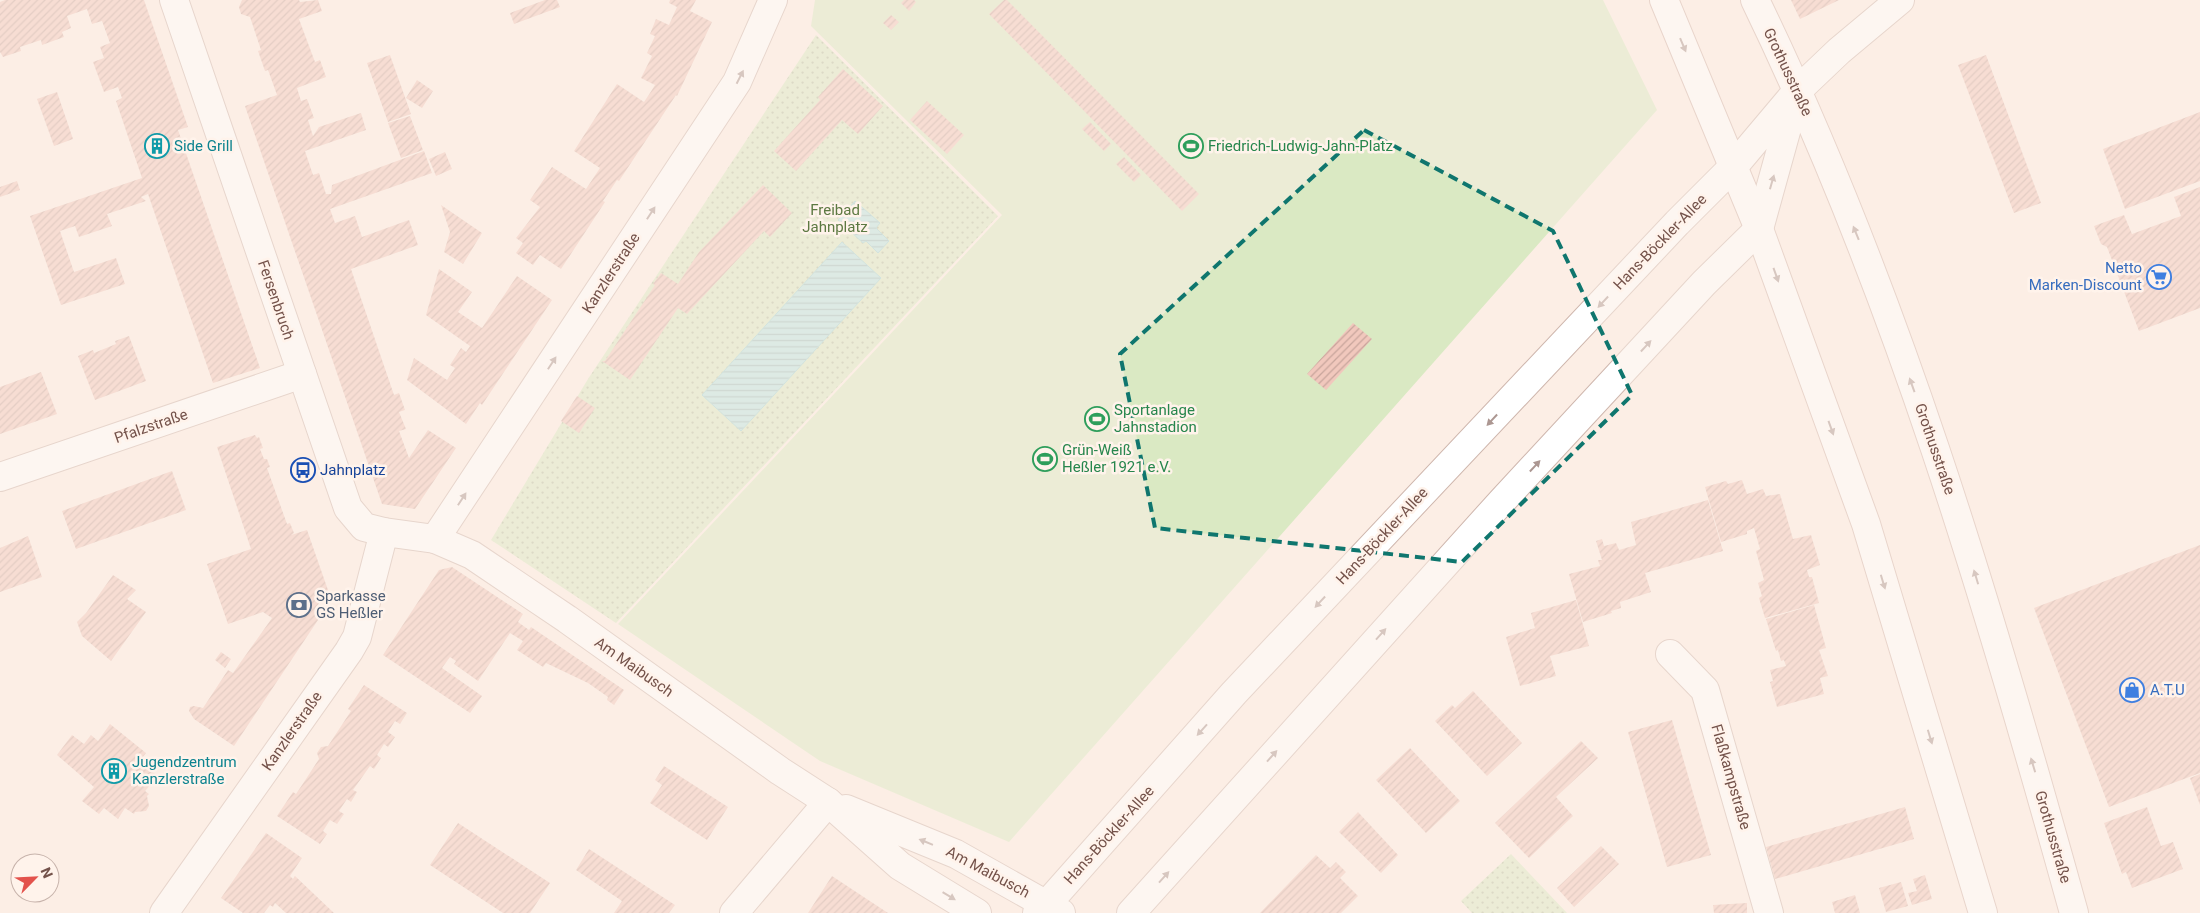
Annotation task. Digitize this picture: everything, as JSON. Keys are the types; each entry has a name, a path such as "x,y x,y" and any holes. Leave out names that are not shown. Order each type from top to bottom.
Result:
{"street":[{"name":"Fersenbruch","path":"174,0 348,508 364,527 384,532 435,539"},
{"name":"Kanzlerstraße","path":"435,539 737,82 773,0"},
{"path":"1664,0 1759,229 1866,524 1983,913"},
{"name":"Grothusstraße","path":"1755,0 1798,90 1868,260 1948,487 2040,789 2074,913"},
{"name":"Hans-Böckler-Allee","path":"1048,910 1241,686 1677,223 1734,166 1798,90 1839,51 1900,0"},
{"path":"1131,913 1502,502 1704,283 1759,229 1798,90"},
{"name":"Pfalzstraße","path":"0,477 302,374"},
{"name":"Kanzlerstraße","path":"164,913 349,651 357,637 384,532"},
{"name":"Am Maibusch","path":"435,539 480,560 567,619 780,771 828,802 900,866 976,913"},
{"name":"Flaßkampstraße","path":"1670,654 1705,690 1769,913"},
{"name":"Am Maibusch","path":"828,802 956,854 1048,910"},
{"path":"734,913 828,802"}],"highlighted area":[{"path":"1364,130 1553,231 1632,395 1462,562 1155,528 1120,354"}],"green space":[{"name":"Sportanlage Jahnstadion","path":"815,0 1603,0 1657,110 1009,842 820,761 618,624 1002,215 811,26"},
{"name":"Freibad Jahnplatz","path":"816,35 998,216 616,623 491,540 588,379"},
{"path":"1511,854 1567,913 1472,913 1461,901"}],"water":[{"path":"855,201 880,223 876,228 889,241 878,253 866,241 863,243 838,220"},
{"path":"842,242 881,278 741,431 702,395"}],"building":[{"path":"5,0 144,0 188,127 178,130 260,368 213,383 148,194 141,197 146,201 107,214 112,226 79,237 75,226 60,231 74,272 116,258 125,284 61,305 30,216 142,178 116,101 122,98 118,87 104,92 93,62 104,58 100,47 110,43 102,21 92,24 87,9 67,16 71,28 62,32 64,37 42,45 41,40 20,47 21,51 3,57 0,52 0,2"},
{"path":"242,0 299,0 300,2 318,0 322,11 299,19 315,62 320,60 326,77 297,88 301,101 307,99 314,118 308,120 313,136 319,127 361,113 366,130 305,151 313,175 319,173 326,194 331,194 332,185 424,151 432,173 330,209 335,223 355,216 362,237 409,220 418,245 351,269 394,395 399,393 405,410 399,412 406,429 399,431 409,458 428,430 456,448 415,509 382,504 247,112 245,106 277,95 268,70 265,71 258,51 261,50 250,17 241,14 239,7"},
{"path":"545,0 557,0 560,7 514,24 510,13"},
{"path":"670,0 696,0 690,11 712,22 677,96 619,181 617,180 603,201 605,202 561,269 540,255 533,265 516,253 523,243 516,238 540,207 530,200 552,167 586,189 600,168 574,151 617,84 644,102 650,93 655,85 641,78 652,56 647,53 655,36 650,34 656,19 669,25 677,7 669,3"},
{"path":"904,0 914,0 916,2 909,11 901,3"},
{"path":"1004,0 1007,0 1199,194 1182,211 989,14"},
{"path":"1791,0 1839,0 1800,19"},
{"path":"891,15 899,22 891,30 883,23"},
{"path":"390,55 411,114 388,122 367,63"},
{"path":"1986,55 2041,203 2014,213 1958,65"},
{"path":"843,69 883,106 858,134 842,120 796,171 774,151 820,100 818,97"},
{"path":"417,80 433,91 422,108 406,98"},
{"path":"57,92 73,139 54,146 37,99"},
{"path":"927,101 964,135 947,154 910,120"},
{"path":"2200,112 2200,181 2125,209 2103,149"},
{"path":"410,116 423,150 401,158 388,123"},
{"path":"1090,122 1111,144 1104,151 1082,129"},
{"path":"445,152 452,169 436,176 429,159"},
{"path":"1124,157 1141,175 1134,182 1116,164"},
{"path":"17,181 20,190 0,197 0,187"},
{"path":"763,185 792,213 770,237 764,231 687,314 678,308 630,380 602,361 605,361 661,273 678,284 699,252"},
{"name":"Netto Marken-Discount","path":"2200,187 2200,308 2139,331 2107,247 2101,244 2094,226 2124,215 2132,234 2181,216 2174,197"},
{"path":"441,205 482,233 463,264 444,252 450,232"},
{"path":"439,269 472,292 458,312 482,328 517,276 552,300 482,405 480,403 466,424 407,380 414,358 447,380 455,368 450,365 461,348 466,352 470,346 426,315"},
{"path":"1353,323 1372,339 1326,390 1307,374"},
{"path":"129,336 146,381 95,400 78,356 93,350 94,353 116,344 115,341"},
{"path":"41,372 57,414 0,434 0,387"},
{"path":"577,396 595,408 579,433 561,421"},
{"path":"255,435 257,438 259,437 263,448 260,449 270,467 267,468 287,524 290,523 294,533 291,535 307,530 328,590 315,609 322,614 234,746 194,719 189,711 190,707 194,706 203,708 228,670 233,673 272,618 263,612 228,624 207,564 251,549 217,447"},
{"path":"172,471 186,510 76,549 62,511"},
{"path":"1742,480 1747,494 1763,489 1766,496 1780,494 1793,539 1811,535 1820,565 1807,570 1809,577 1812,577 1819,603 1765,618 1759,598 1762,596 1758,583 1764,580 1756,551 1760,549 1754,528 1747,531 1747,534 1721,542 1705,487 1726,481 1728,484"},
{"path":"1708,500 1723,551 1645,573 1651,592 1620,602 1621,608 1611,611 1612,613 1583,622 1569,574 1600,566 1598,560 1602,560 1596,541 1602,539 1604,546 1616,543 1619,550 1636,545 1631,522"},
{"path":"28,536 42,577 0,592 0,548"},
{"name":"A.T.U","path":"2200,545 2200,773 2109,807 2034,608"},
{"path":"452,567 523,614 518,622 529,630 531,627 624,690 614,705 607,700 608,697 588,683 546,663 543,667 517,650 523,641 510,633 478,681 454,664 456,661 450,657 442,668 482,696 470,713 383,655 439,570"},
{"path":"113,575 136,590 127,599 146,612 111,661 82,636 77,622 86,613"},
{"path":"1576,600 1589,646 1550,656 1556,676 1520,686 1506,637 1535,628 1531,613"},
{"path":"1814,605 1826,648 1819,650 1828,676 1820,678 1824,694 1777,707 1770,682 1773,681 1770,670 1786,666 1784,660 1781,661 1778,650 1776,651 1766,619"},
{"path":"221,652 231,659 225,668 215,660"},
{"path":"364,685 407,713 400,724 395,721 388,732 395,737 388,747 384,744 377,755 381,758 374,769 370,766 353,790 357,792 351,802 347,799 339,811 344,814 337,824 330,820 323,831 327,834 320,844 277,816 293,792 296,794 319,759 317,753 321,747 328,746 351,711 348,709"},
{"path":"1473,691 1522,743 1487,776 1435,721 1452,705 1455,708"},
{"path":"1672,720 1711,855 1667,867 1628,732"},
{"name":"Jugendzentrum Kanzlerstraße","path":"110,724 146,753 139,762 158,776 145,791 149,794 147,796 149,806 146,811 135,812 134,814 125,808 118,819 104,808 99,814 82,801 94,787 57,755 72,735 84,744 91,735 98,741"},
{"path":"1581,741 1598,758 1556,797 1573,816 1529,858 1495,823"},
{"path":"1410,748 1460,801 1426,833 1376,780"},
{"path":"664,766 728,807 707,840 650,803 662,785 655,780"},
{"path":"2200,774 2200,805 2190,778"},
{"path":"1905,807 1914,839 1775,879 1766,847"},
{"path":"2147,807 2161,846 2173,842 2183,869 2132,888 2126,872 2122,874 2104,823"},
{"path":"1358,812 1398,855 1381,873 1339,832"},
{"path":"458,823 550,883 530,913 503,913 430,865"},
{"path":"266,833 302,858 290,876 293,879 295,876 334,913 286,913 275,903 273,907 270,905 264,913 243,913 221,898"},
{"path":"1601,846 1619,864 1574,907 1557,888"},
{"path":"589,849 675,905 669,913 614,913 622,901 576,870"},
{"path":"1316,855 1330,868 1336,862 1346,872 1340,878 1358,896 1341,913 1260,913"},
{"path":"1925,875 1932,899 1912,905 1908,893 1917,891 1913,879"},
{"path":"832,876 888,913 808,913"},
{"path":"1901,882 1908,906 1886,912 1879,888"},
{"path":"1855,895 1860,913 1835,913 1832,902"},
{"path":"1747,903 1747,913 1714,913 1713,905"}],"place":[{"name":"Side Grill","path":"157,146"},
{"name":"Friedrich-Ludwig-Jahn-Platz","path":"1191,146"},
{"name":"Netto Marken-Discount","path":"2159,277"},
{"name":"Sportanlage Jahnstadion","path":"1097,419"},
{"name":"Grün-Weiß Heßler 1921 e.V.","path":"1045,459"},
{"name":"Jahnplatz","path":"303,470"},
{"name":"Sparkasse GS Heßler","path":"299,605"},
{"name":"A.T.U","path":"2132,690"},
{"name":"Jugendzentrum Kanzlerstraße","path":"114,771"}]}
